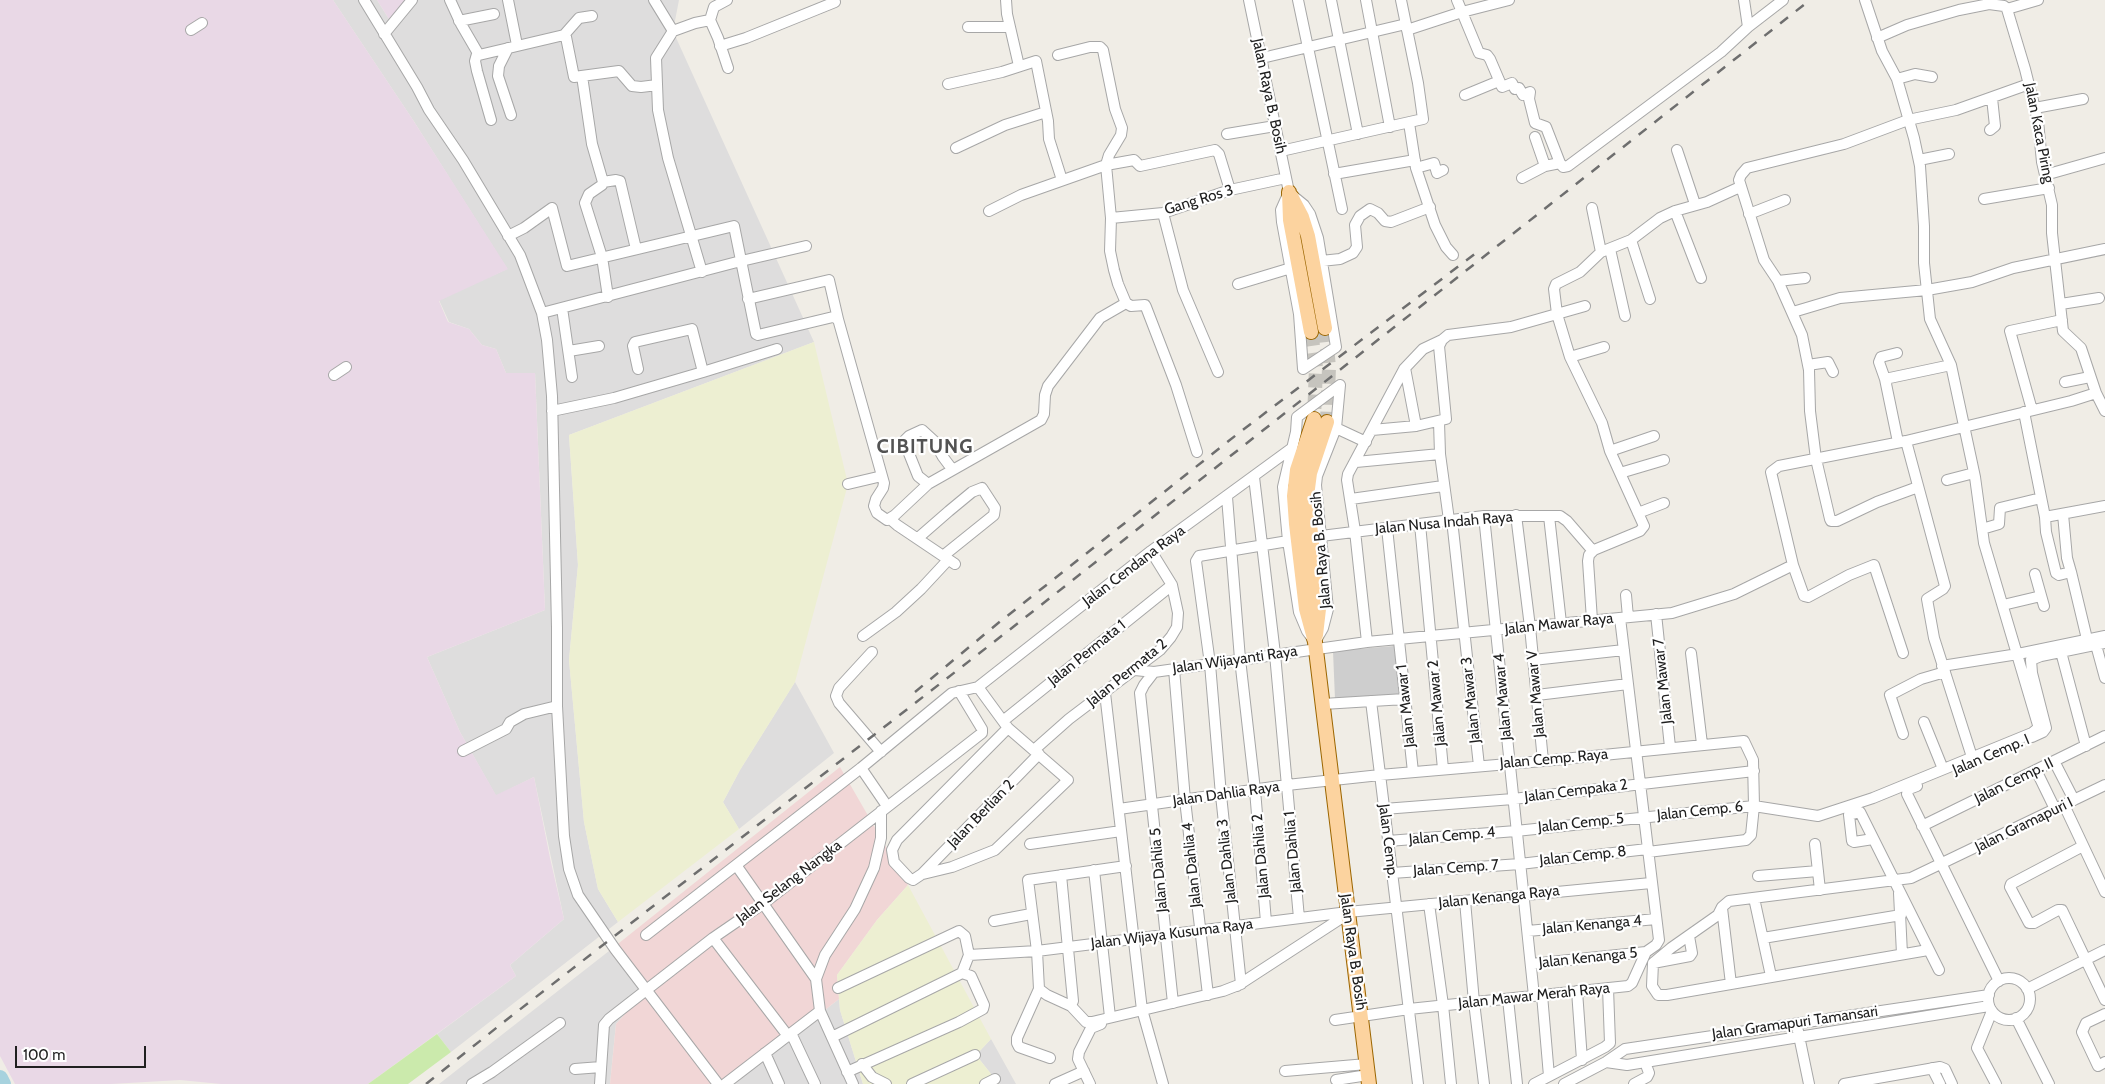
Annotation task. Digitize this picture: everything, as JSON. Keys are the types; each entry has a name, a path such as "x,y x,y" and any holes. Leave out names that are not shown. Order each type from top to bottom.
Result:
{"main road":[{"path":"1289,192 1302,217 1308,236 1318,330"},
{"path":"1316,645 1306,609 1294,496 1297,470 1326,423"},
{"name":"Jalan Raya B. Bosih","path":"1316,645 1368,1074"}],"street":[{"path":"364,0 520,255 542,314 549,357 552,411 557,706 564,836 569,869 578,895 615,949 718,1084"},
{"path":"384,34 412,0"},
{"path":"450,0 477,54 482,56 512,46 564,35 579,18 592,16"},
{"path":"508,0 512,46 499,66 498,76 512,115"},
{"path":"654,0 673,31"},
{"path":"727,0 715,3 710,20 728,68"},
{"path":"1006,0 1019,66"},
{"name":"Jalan Raya B. Bosih","path":"1249,0 1289,192"},
{"path":"1298,0 1342,209"},
{"path":"1331,0 1358,134"},
{"path":"1366,0 1390,127"},
{"path":"1280,151 1423,119 1418,83 1400,0"},
{"path":"1457,0 1479,53 1487,55 1490,59 1502,87 1512,83 1515,89 1519,88 1523,95 1530,92 1529,99 1535,123 1546,127 1563,167 1568,166 1721,52 1748,27 1783,0"},
{"path":"1262,58 1373,31 1406,27 1491,2 1509,0"},
{"path":"1744,0 1748,27"},
{"path":"1865,0 1882,51 1897,79 1914,138 1919,160 1924,226 1923,250 1932,325 1950,365 1974,473 1984,543 2018,654"},
{"path":"1877,38 1907,25 1959,10 1990,4 2004,6 2038,0"},
{"path":"720,46 746,38 788,19 835,2"},
{"name":"Jalan Kaca Piring","path":"2010,5 2035,108 2042,162 2052,205 2054,260 2062,320"},
{"path":"459,21 494,14"},
{"path":"702,272 668,158 658,110 656,58 673,31 694,23 710,20"},
{"path":"191,30 202,23"},
{"path":"968,27 1010,27"},
{"path":"564,35 566,37 573,75 576,77 620,71 632,86 657,85"},
{"path":"1058,54 1090,47 1100,47 1102,50 1115,109 1122,128 1121,135 1106,164 1111,218 1110,251 1118,284 1126,303 1131,306 1144,305 1146,307 1176,385 1197,452"},
{"path":"477,54 475,61 477,71 491,120"},
{"path":"948,84 1036,61 1049,139 1062,180"},
{"path":"1897,79 1914,74 1932,77"},
{"path":"582,76 592,144 603,182"},
{"path":"1465,95 1499,81"},
{"path":"1918,487 1877,502 1837,521 1831,521 1816,459 1810,411 1808,365 1802,335 1778,281 1764,260 1740,187 1741,175 1747,168 1844,144 1908,120 1956,110 2029,84"},
{"path":"1990,130 1995,126 1992,98"},
{"path":"2035,108 2083,100"},
{"path":"956,148 1005,125 1046,112"},
{"path":"1409,123 1416,164 1430,207 1440,236 1449,252 1453,255"},
{"path":"1226,134 1276,126"},
{"path":"1535,136 1545,166"},
{"path":"989,211 1021,195 1106,164 1134,160 1140,166 1215,150 1219,154 1230,190"},
{"path":"1678,150 1695,204"},
{"path":"1919,160 1949,154"},
{"path":"2045,175 2105,158"},
{"path":"1334,174 1434,163 1437,173 1443,170"},
{"path":"1522,178 1545,166 1560,163"},
{"name":"Gang Ros 3","path":"1111,218 1163,213 1230,190 1286,178"},
{"path":"608,297 602,257 585,203 589,194 602,185 603,182 620,181 636,249"},
{"path":"1592,620 1588,561 1591,553 1640,531 1644,526 1610,451 1602,423 1570,357 1557,314 1555,286 1580,272 1606,251 1631,240 1660,218 1695,204 1707,202 1740,187"},
{"path":"1984,199 2049,188"},
{"path":"1289,192 1304,205 1310,214 1318,238 1336,347 1303,369 1299,314 1281,210 1289,192"},
{"path":"1748,214 1785,200"},
{"path":"1321,261 1340,259 1353,253 1357,247 1355,225 1360,216 1370,209 1378,213 1385,221 1391,222 1430,207"},
{"path":"508,236 524,228 552,208 566,265 569,266 734,226 754,331 758,335 833,318 838,319"},
{"path":"1592,208 1625,316"},
{"path":"1675,211 1701,278"},
{"path":"1163,213 1183,290 1218,372"},
{"path":"1631,240 1650,299"},
{"path":"542,314 806,246"},
{"path":"1793,312 1840,298 1927,290 1972,282 2013,268 2105,249"},
{"path":"1238,284 1291,268"},
{"path":"1778,281 1805,278"},
{"path":"748,299 829,280 882,476 883,488 874,506 881,517 890,519 897,526 949,560"},
{"path":"2060,304 2099,298"},
{"path":"890,519 928,484 1041,420 1044,414 1045,394 1048,386 1100,318 1126,303"},
{"path":"1367,642 1351,499 1347,480 1348,474 1405,368 1423,349 1448,335 1511,327 1585,306"},
{"path":"562,308 572,377"},
{"path":"2071,572 2059,575 2056,573 2046,532 2028,411 2010,331 2062,320 2065,334 2081,348 2096,393 2104,407"},
{"path":"638,369 633,346 636,342 691,328 703,372"},
{"name":"Jalan Mawar 3","path":"1442,340 1439,346 1443,421 1440,454 1443,486 1450,520 1479,766"},
{"path":"569,351 599,346"},
{"path":"1570,357 1604,347"},
{"path":"552,411 614,398 777,349"},
{"path":"1897,353 1881,357 1879,362 1902,442 1918,487 1945,586 1943,590 1927,599 1934,638 1972,757"},
{"path":"1808,365 1828,362 1832,372"},
{"path":"1885,379 1950,365"},
{"path":"334,374 346,367"},
{"path":"1405,368 1416,426"},
{"path":"2065,382 2090,377"},
{"name":"Jalan Raya B. Bosih","path":"1340,386 1326,423 1316,485 1328,609 1316,645 1299,612 1288,541 1283,487 1296,432 1297,417 1340,386"},
{"path":"1903,653 1874,565 1866,566 1806,597 1804,595 1792,565 1772,472 1779,466 1902,442 2096,393"},
{"path":"1372,430 1416,426 1443,421"},
{"path":"1326,423 1366,442"},
{"path":"928,484 918,476 904,441 909,436 922,430 934,441 952,469"},
{"path":"1610,451 1654,436"},
{"name":"Jalan Cendana Raya","path":"978,687 1150,551 1292,448"},
{"path":"1356,462 1440,454"},
{"path":"1620,474 1664,460"},
{"path":"1947,480 1974,473"},
{"path":"848,484 882,476"},
{"name":"Jalan Dahlia 1","path":"1254,477 1275,654 1299,918"},
{"path":"1351,499 1443,486"},
{"path":"864,636 896,612 921,589 994,515 995,508 982,488 960,502 918,538"},
{"name":"Jalan Dahlia 2","path":"1226,497 1266,922"},
{"path":"1982,529 1998,524 2000,508 2041,498"},
{"path":"1638,513 1664,502"},
{"path":"2045,517 2105,506"},
{"path":"2063,514 2067,558 2096,642 2105,678"},
{"name":"Jalan Mawar V","path":"1516,515 1530,626 1542,761"},
{"name":"Jalan Nusa Indah Raya","path":"1321,536 1484,516 1560,516 1567,520 1591,553"},
{"name":"Jalan Mawar 4","path":"1484,516 1531,964 1538,995 1549,1076"},
{"path":"1549,516 1561,624"},
{"name":"Jalan Mawar 2","path":"1420,524 1443,769"},
{"name":"Jalan Mawar 1","path":"1387,528 1413,772"},
{"path":"1230,550 1288,541"},
{"name":"Jalan Dahlia 3","path":"1230,550 1198,556 1196,561 1210,664 1221,795 1241,984"},
{"name":"Jalan Permata 2","path":"1037,752 1069,719 1160,650 1177,627 1178,612 1172,585 1150,551"},
{"name":"Jalan Mawar Raya","path":"1316,645 1367,642 1672,613 1734,594 1792,565"},
{"path":"2002,606 2042,601 2035,574"},
{"name":"Jalan Permata 1","path":"922,874 913,880 904,874 894,862 892,850 897,840 1006,725 1172,585"},
{"path":"1626,595 1624,650 1656,919"},
{"name":"Jalan Mawar 7","path":"1656,614 1670,748"},
{"path":"1904,734 1890,695 1921,679 1943,669 2018,654 2096,642 2105,636"},
{"name":"Jalan Cemp. I","path":"1922,826 1906,794 1909,789 2044,732 2046,724 2030,662 2040,656 2096,642"},
{"name":"Jalan Wijayanti Raya","path":"1135,670 1154,672 1240,660 1316,645"},
{"path":"1533,660 1624,650"},
{"path":"872,652 839,688 836,696 839,703 881,752"},
{"path":"2061,652 2086,746"},
{"path":"1691,653 1702,744"},
{"name":"Jalan Cemp. 6","path":"1645,816 1754,806 1818,816 1873,798 2032,733 2038,728 2038,724 2018,654"},
{"name":"Jalan Dahlia 4","path":"1174,669 1185,800 1208,995"},
{"name":"Jalan Dahlia 5","path":"1154,672 1140,693 1173,1003"},
{"path":"1537,695 1628,684"},
{"path":"646,935 861,768 952,693 978,687 1006,725 1068,781 995,850 952,867 922,874"},
{"name":"Jalan Selang Nangka","path":"600,1084 604,1026 609,1019 713,938 764,903 982,733 982,729 959,691"},
{"path":"1105,693 1142,1011 1163,1084"},
{"path":"1323,704 1405,699"},
{"name":"Jalan Cemp.","path":"1371,701 1418,1084"},
{"path":"463,751 506,729 510,722 524,714 557,706"},
{"path":"1924,722 1943,769"},
{"name":"Jalan Cemp. II","path":"1922,826 2105,736"},
{"name":"Jalan Cemp. Raya","path":"1332,780 1744,741 1753,760 1754,771"},
{"name":"Jalan Berlian 2","path":"922,874 1037,752"},
{"path":"2054,761 2074,800"},
{"path":"816,979 825,955 855,909 874,868 884,808 861,768"},
{"path":"2036,770 2083,846 2105,892"},
{"path":"1754,771 1754,806"},
{"name":"Jalan Cempaka 2","path":"1384,808 1513,799 1754,771"},
{"name":"Jalan Dahlia Raya","path":"1119,810 1332,780"},
{"name":"Jalan Gramapuri I","path":"1722,907 1729,901 1820,890 1896,885 1922,875 2074,800 2103,790"},
{"name":"Jalan Cemp. 8","path":"1520,864 1746,840 1753,829 1754,806"},
{"name":"Jalan Cemp. 5","path":"1516,831 1645,816"},
{"path":"1922,826 1999,981"},
{"path":"1030,844 1122,831"},
{"name":"Jalan Cemp. 4","path":"1388,841 1516,831"},
{"path":"1873,839 1939,970"},
{"path":"1816,844 1820,890"},
{"path":"2083,846 2009,886 2029,923 2062,910 2105,1000"},
{"name":"Jalan Cemp. 7","path":"1392,873 1520,864"},
{"path":"736,865 816,979 820,1011 853,1084"},
{"path":"1050,1058 1019,1047 1017,1043 1017,1038 1039,989 1037,951 1028,880 1126,866"},
{"path":"1094,870 1110,1017"},
{"path":"1758,876 1818,871"},
{"path":"1061,875 1072,1006"},
{"name":"Jalan Kenanga Raya","path":"1348,914 1397,907 1651,883"},
{"path":"1896,885 1902,954"},
{"path":"1754,898 1771,976"},
{"path":"1465,901 1484,1084"},
{"path":"1429,904 1443,1005 1451,1084"},
{"path":"1722,907 1718,915 1653,963 1652,986 1658,995 1928,950"},
{"path":"1722,907 1732,984"},
{"path":"994,921 1031,914"},
{"path":"1090,1084 1078,1059 1089,1025 1092,1022 1225,993 1348,914"},
{"name":"Jalan Wijaya Kusuma Raya","path":"969,955 1037,951 1299,918 1348,914"},
{"path":"1763,938 1900,915"},
{"name":"Jalan Kenanga 4","path":"1528,931 1656,919"},
{"name":"Jalan Mawar Merah Raya","path":"1335,1020 1362,1014 1628,986 1632,983 1646,952 1656,945 1659,940 1656,919"},
{"path":"832,1037 962,973 969,955 965,936 959,931 838,988"},
{"path":"1653,963 1690,956 1692,953 1689,936"},
{"path":"713,938 790,1035 815,1084"},
{"path":"2027,989 2105,950"},
{"name":"Jalan Kenanga 5","path":"1531,964 1646,952"},
{"path":"847,1072 983,1010 984,1005 971,976 962,973"},
{"path":"1990,1004 2000,1017 2016,1018 2028,1007 2029,997 2027,989 2022,983 2012,978 1999,981 1993,986 1990,1004 1977,1048 1996,1084"},
{"path":"1089,1025 1208,995 1241,984"},
{"path":"1534,1084 1582,1060 1605,1047 1610,1042 1608,988"},
{"path":"1039,989 1046,995 1072,1006 1089,1025"},
{"path":"1577,991 1582,1060"},
{"path":"1508,999 1517,1084"},
{"name":"Jalan Gramapuri Tamansari","path":"1564,1084 1606,1062 1625,1049 1796,1023 1990,1004"},
{"name":"Jalan Gramapuri Tamansari","path":"1606,1062 1622,1065 1645,1062 1990,1004"},
{"path":"725,1084 738,1080 765,1054 820,1011"},
{"path":"2102,1068 2083,1035 2083,1028 2093,1018 2105,1014"},
{"path":"2016,1018 2049,1084"},
{"path":"472,1084 499,1068 560,1023"},
{"path":"1796,1023 1809,1084"},
{"path":"765,1054 779,1084"},
{"path":"912,1084 975,1055"},
{"path":"1634,1084 1647,1077 1649,1073 1645,1062"},
{"path":"862,1064 872,1077 886,1084"},
{"path":"575,1069 600,1067"},
{"path":"1851,1083 1940,1067 1945,1070 1952,1084"},
{"path":"1932,1068 1940,1084"},
{"path":"1055,1084 1084,1071"},
{"path":"1285,1071 1368,1074"},
{"path":"1336,1080 1368,1074"},
{"path":"1887,1084 1899,1074"},
{"path":"985,1084 995,1079"}],"shaded area":[{"path":"0,0 333,0 413,120 508,269 439,301 448,322 469,329 482,345 496,349 506,373 535,373 545,610 427,657 460,732 496,795 534,777 564,919 510,965 516,976 368,1084 221,1084 180,1080 111,1084 15,1084 0,1056"},
{"path":"333,0 377,0 392,24 412,0 679,0 673,31 814,342 569,435 578,565 569,660 584,822 598,889 618,922 451,1052 437,1034 516,976 510,965 564,919 534,777 496,796 460,732 427,657 545,610 535,373 506,373 496,349 482,345 469,329 449,322 439,300 507,269 413,120"},
{"path":"377,0 412,0 392,24"},
{"path":"1394,646 1399,694 1335,699 1333,651"},
{"path":"795,682 834,753 739,829 723,802 740,770"},
{"path":"840,767 908,885 877,920 837,975 839,999 730,1084 610,1084 616,1024 643,994 609,951"},
{"path":"609,951 643,994 616,1024 610,1084 439,1084"},
{"path":"839,999 840,1010 863,1084 730,1084"},
{"path":"991,1039 1016,1084 999,1084 976,1055"}],"green space":[{"path":"814,342 848,484 795,682 740,770 723,802 739,829 618,922 598,889 584,822 569,660 578,565 569,435"},
{"path":"908,885 991,1039 976,1055 999,1084 863,1084 840,1010 837,975 877,920"},
{"path":"437,1034 451,1052 408,1084 368,1084"}],"waterway":[{"path":"0,1078 3,1084"}],"tunnel":[{"path":"1325,328 1329,367 1327,422"},
{"path":"1311,332 1316,367 1314,419"}],"railway":[{"path":"426,1084 1008,631 1810,0"},
{"path":"915,692 997,624 1240,432 1480,250"}],"district":[{"name":"CIBITUNG","path":"925,447"}]}
